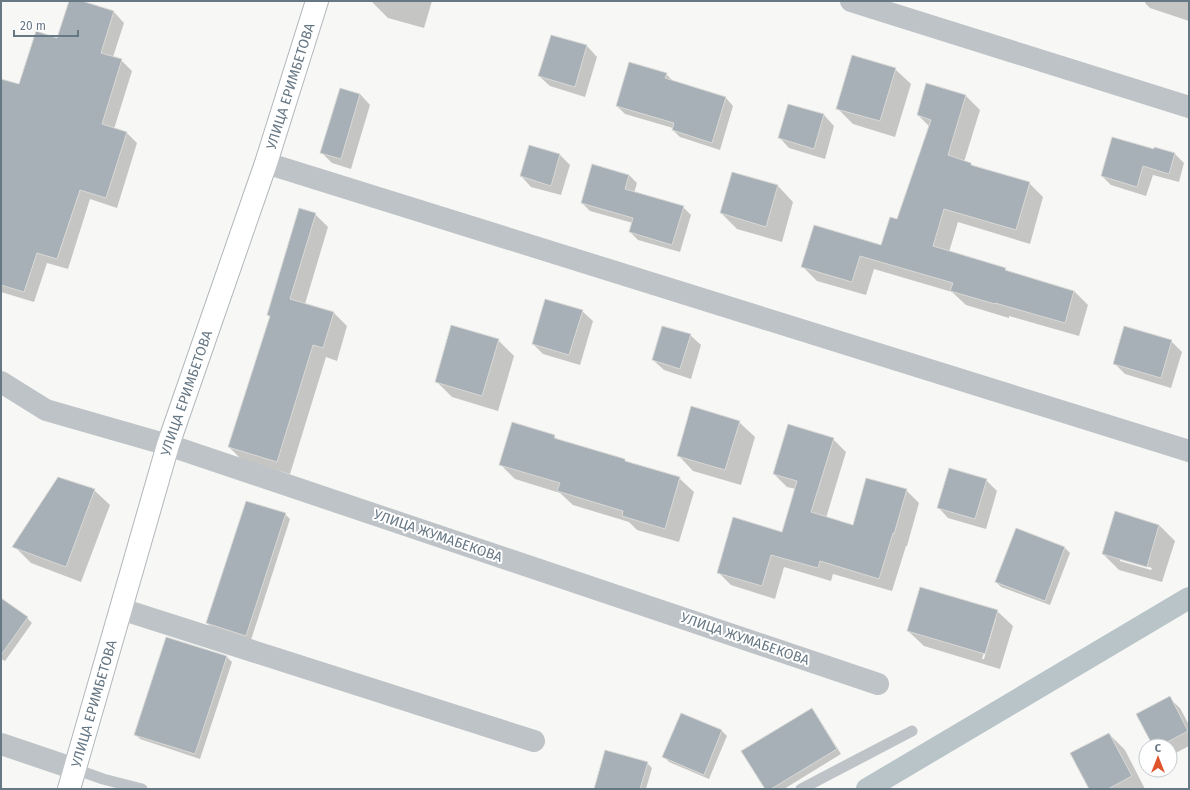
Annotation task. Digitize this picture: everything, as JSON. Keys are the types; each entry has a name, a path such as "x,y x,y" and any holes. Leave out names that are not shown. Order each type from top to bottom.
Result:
{"main road":[{"name":"УЛИЦА ЕРИМБЕТОВА","path":"72,779 168,445 266,162 317,1"}],"street":[{"path":"851,1 1189,107"},
{"path":"266,162 1189,451"},
{"name":"УЛИЦА ЖУМАБЕКОВА","path":"1,382 46,410 168,445 878,684"},
{"path":"121,610 534,741"},
{"path":"1,744 72,779"}],"lane":[{"path":"801,789 912,731"},
{"path":"72,779 103,779 142,789"}],"building":[{"path":"69,1 82,1 114,11 101,53 122,59 102,124 127,132 106,198 80,190 57,259 37,253 24,292 1,285 1,79 19,84 36,31 57,38"},
{"path":"551,35 587,45 575,87 538,76"},
{"path":"852,55 896,68 880,121 836,109"},
{"path":"629,62 667,73 665,78 726,97 712,143 672,130 674,123 616,106"},
{"path":"926,83 966,95 948,155 971,163 971,165 1030,182 1016,230 944,209 933,246 1006,268 1005,270 1074,291 1065,323 950,291 953,283 860,256 852,282 801,267 814,225 881,245 890,217 897,219 931,120 917,115"},
{"path":"340,88 360,94 341,159 320,153"},
{"path":"788,104 824,114 814,149 778,138"},
{"path":"1112,137 1154,149 1154,147 1175,153 1169,174 1143,166 1137,187 1101,176"},
{"path":"529,145 560,154 551,186 520,176"},
{"path":"592,164 629,175 625,189 684,206 672,245 629,232 633,218 581,203"},
{"path":"732,172 778,185 766,227 720,213"},
{"path":"299,208 316,213 290,299 334,312 323,348 313,345 277,462 228,447 270,316 267,315"},
{"path":"545,299 583,310 569,355 532,344"},
{"path":"451,325 499,339 482,396 435,382"},
{"path":"662,326 691,334 680,369 652,360"},
{"path":"1124,326 1172,340 1161,378 1113,364"},
{"path":"691,406 740,421 725,470 677,456"},
{"path":"512,422 555,435 554,438 680,477 665,529 622,516 623,511 557,491 560,483 499,465"},
{"path":"788,424 834,438 811,512 853,525 866,478 907,489 879,579 820,561 818,568 771,555 762,586 717,573 733,517 782,532 797,481 773,474"},
{"path":"949,468 987,479 975,519 937,508"},
{"path":"58,477 95,489 66,567 12,547"},
{"path":"246,501 286,513 246,636 206,623"},
{"path":"1115,511 1159,525 1147,567 1102,554"},
{"path":"1016,528 1065,547 1045,601 995,582"},
{"path":"920,587 998,610 985,654 907,631"},
{"path":"1,598 28,617 1,655"},
{"path":"166,637 227,656 195,754 134,735"},
{"path":"1170,696 1188,731 1175,738 1149,738 1136,714"},
{"path":"812,708 837,749 771,789 765,789 741,751"},
{"path":"681,713 722,730 704,775 662,757"},
{"path":"1109,733 1132,776 1108,789 1089,789 1070,753"},
{"path":"605,750 648,762 640,789 594,789"}],"waterway":[{"path":"867,789 1189,598"}]}
